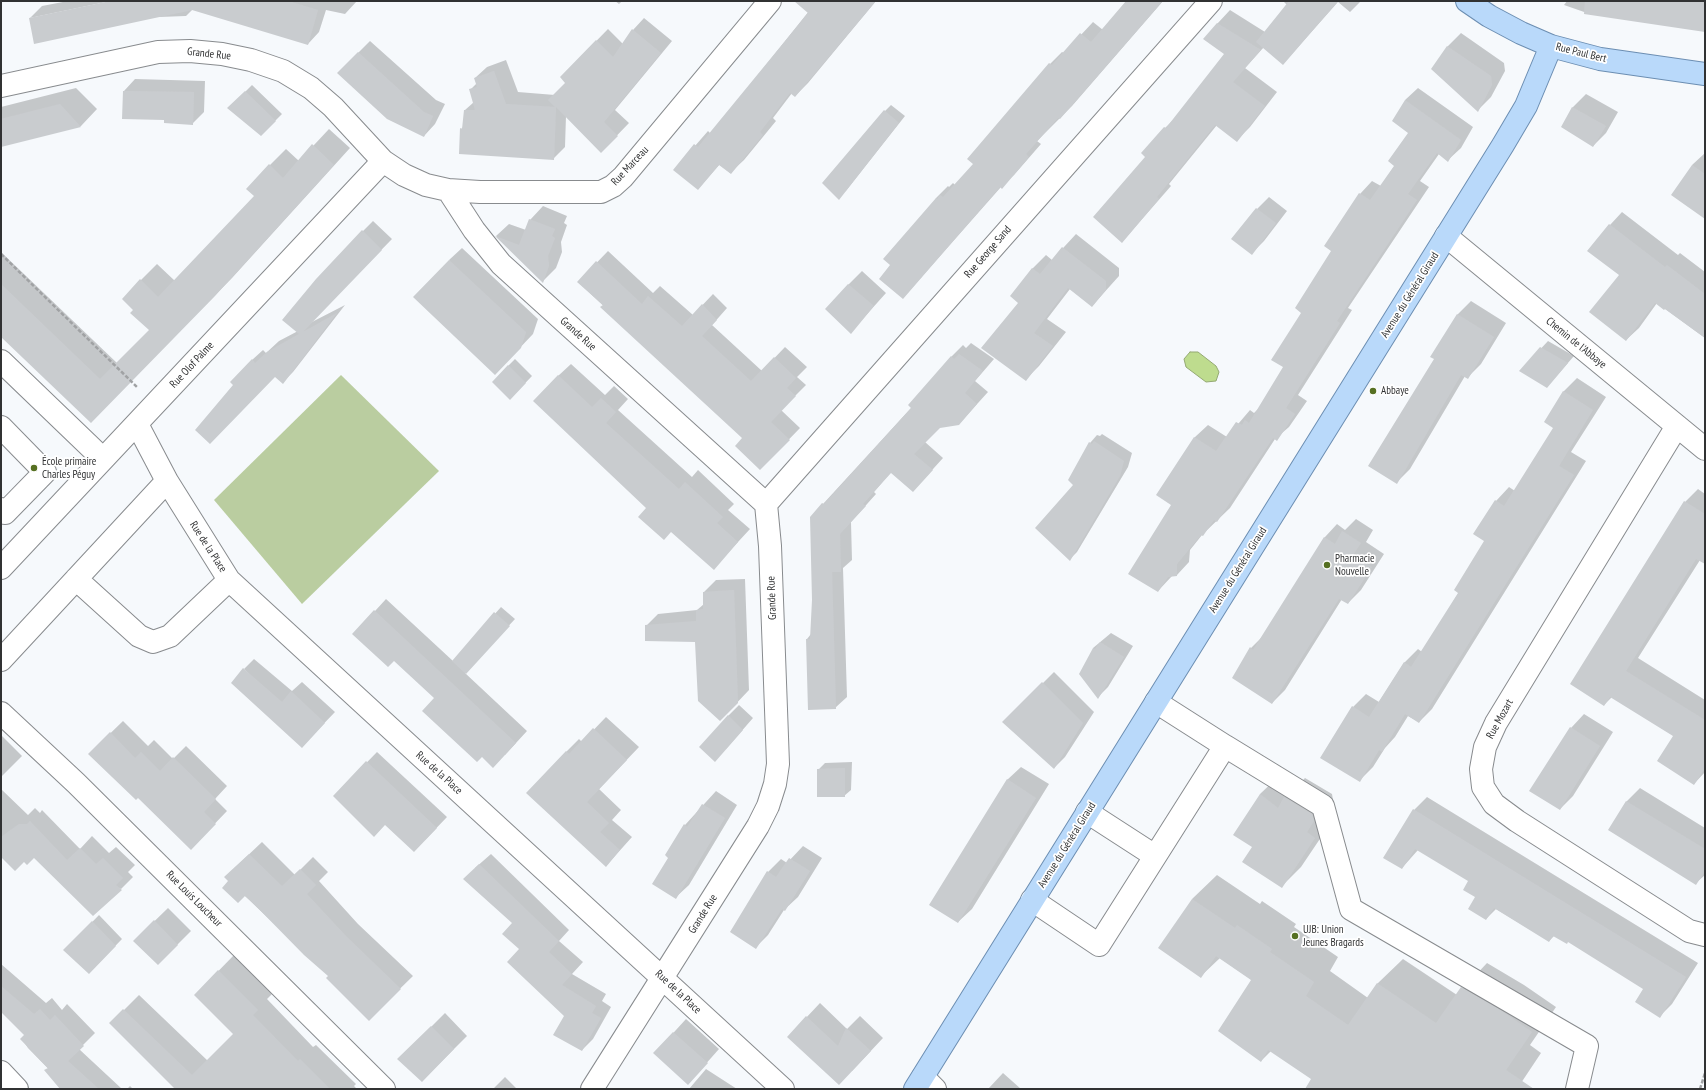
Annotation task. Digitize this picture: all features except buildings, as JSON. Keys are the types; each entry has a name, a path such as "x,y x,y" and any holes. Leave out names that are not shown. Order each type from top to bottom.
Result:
{"main road":[{"name":"Rue Paul Bert","path":"1467,1 1489,16 1521,33 1551,46 1600,59 1705,74"},
{"name":"Avenue du Général Giraud","path":"924,1085 1032,900 1526,106 1540,77 1551,46"}],"street":[{"name":"Rue Marceau","path":"383,161 404,175 426,185 448,190 585,193 601,192 613,186 770,1"},
{"name":"Rue George Sand","path":"766,504 1211,1"},
{"name":"Grande Rue","path":"1,86 158,52 190,51 251,60 283,71 311,88 332,107 383,161"},
{"name":"Rue Olof Palme","path":"1,568 383,161"},
{"name":"Grande Rue","path":"448,190 474,230 501,264 766,504 770,546 778,764 775,784 768,806 758,826 592,1089"},
{"name":"Chemin de l'Abbaye","path":"1446,236 1705,449"},
{"path":"1,361 103,459"},
{"name":"Rue de la Place","path":"137,424 167,481 229,580 783,1089"},
{"name":"Rue Mozart","path":"1677,426 1496,723 1485,747 1482,775 1483,788 1494,804 1517,822 1689,930 1705,935"},
{"path":"1,427 45,472 6,513 1,509"},
{"path":"1,660 167,481"},
{"path":"76,579 139,636 153,642 170,636 229,580"},
{"path":"1156,702 1323,806 1351,909 1587,1046 1577,1089"},
{"name":"Rue Louis Loucheur","path":"1,713 82,788 384,1089"},
{"path":"1032,900 1099,945 1225,746"},
{"path":"1087,812 1155,856"},
{"path":"1,1072 17,1089"}],"path":[{"path":"1,254 154,404"},
{"path":"1700,1089 1705,1073"}],"shaded area":[{"path":"1190,352 1198,352 1216,366 1219,372 1216,381 1206,382 1186,367 1184,359"},
{"path":"341,375 439,471 302,604 214,500"}],"place":[{"name":"Abbaye","path":"1373,391"},
{"name":"École primaire Charles Péguy","path":"34,468"},
{"name":"Pharmacie Nouvelle","path":"1327,565"},
{"name":"UJB: Union Jeunes Bragards","path":"1295,936"}]}
